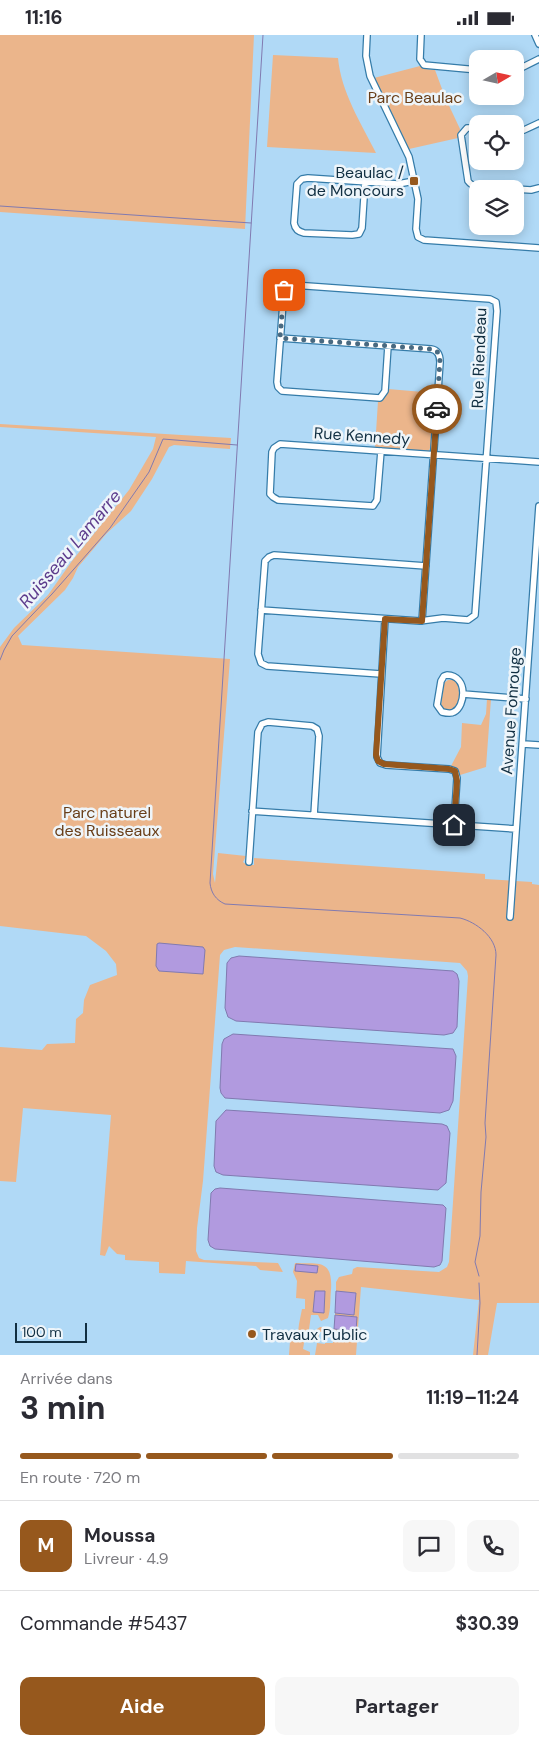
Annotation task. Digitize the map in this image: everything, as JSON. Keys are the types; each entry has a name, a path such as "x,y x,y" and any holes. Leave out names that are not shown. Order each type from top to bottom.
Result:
{"street":[{"path":"367,35 366,57 370,76 406,149 418,199 416,231 420,239 539,248"},
{"path":"421,35 420,57 424,65 469,69"},
{"path":"535,35 539,44"},
{"path":"524,66 539,59"},
{"path":"524,130 539,123"},
{"path":"469,128 461,135 469,182"},
{"path":"365,182 362,228 358,234 304,233 296,228 294,223 297,184 300,179 308,178 398,184 414,181"},
{"path":"524,189 534,190 539,188"},
{"name":"Rue Riendeau","path":"280,338 284,290 292,285 494,300 497,308 477,606 474,617 468,620 442,618 422,621"},
{"path":"261,610 422,621 440,362 439,354 431,349 280,338 277,384 279,389 284,392 380,398 384,392 388,346"},
{"name":"Rue Kennedy","path":"381,451 377,500 374,505 274,499 270,491 272,455 274,448 282,444 539,462"},
{"name":"Avenue Fonrouge","path":"510,917 539,506"},
{"path":"381,674 264,665 260,662 258,656 264,565 266,559 270,556 426,566"},
{"path":"385,619 377,759 380,763 386,765 455,771 457,781 454,825"},
{"path":"452,675 459,679 463,694 455,712 445,712 438,707 439,691 444,676 452,675"},
{"path":"463,694 526,699"},
{"path":"249,862 258,732 261,725 268,722 314,726 318,731 314,815"},
{"path":"523,743 539,745"},
{"path":"252,811 516,829"}],"green space":[{"path":"0,35 254,35 245,229 0,212"},
{"path":"273,55 338,58 347,95 376,153 267,147"},
{"name":"Parc Beaulac","path":"420,66 425,69 435,70 460,129 458,138 409,149 374,78"},
{"path":"388,389 435,393 429,451 375,448 378,401 385,397"},
{"name":"Parc naturel des Ruisseaux","path":"0,424 231,438 230,449 174,445 169,447 152,479 131,511 107,533 78,567 65,590 18,636 22,645 230,659 213,874 215,883 218,853 246,856 243,862 247,865 254,865 254,858 485,874 485,879 532,882 532,884 539,885 539,1303 497,1303 488,1355 473,1355 479,1300 361,1287 356,1355 315,1355 317,1343 333,1343 333,1336 326,1335 326,1332 319,1332 319,1337 317,1336 317,1329 320,1327 325,1327 326,1331 333,1331 334,1329 355,1331 356,1317 335,1315 335,1313 354,1315 356,1293 336,1291 336,1282 339,1277 352,1274 353,1269 357,1267 439,1272 447,1267 449,1262 468,976 467,971 460,963 235,947 224,950 220,955 196,1251 199,1258 204,1260 278,1263 283,1272 260,1270 256,1266 186,1261 185,1274 159,1273 159,1262 125,1260 125,1255 117,1254 109,1246 105,1256 100,1255 111,1115 23,1108 16,1182 0,1181 0,1047 42,1050 47,1044 75,1043 76,1019 83,1013 84,1000 90,985 117,975 116,964 106,951 86,936 0,926 0,647 14,628 48,595 72,561 129,490 153,449 156,437 0,427"},
{"path":"448,680 455,680 459,689 459,695 456,705 453,709 448,710 442,709 441,706 444,683"},
{"path":"487,699 491,699 486,767 460,775 457,769 451,766 461,747 462,723 481,725 486,714"},
{"path":"295,1263 323,1265 330,1273 330,1308 328,1318 321,1321 318,1315 311,1315 308,1336 305,1337 303,1349 310,1352 310,1355 289,1355 290,1341 297,1341 302,1309 305,1309 305,1299 296,1298 297,1281 293,1272"}],"shaded area":[{"path":"157,944 203,947 205,950 203,974 159,971 156,966"},
{"path":"239,956 453,971 457,974 459,981 457,1027 453,1033 444,1035 236,1021 228,1017 225,1008 227,963 231,958"},
{"path":"233,1034 453,1049 456,1056 453,1101 449,1110 440,1113 225,1098 220,1088 222,1044 224,1039"},
{"path":"226,1110 442,1124 447,1126 450,1133 446,1183 438,1190 223,1175 216,1172 214,1166 216,1121"},
{"path":"215,1189 443,1205 446,1208 442,1261 440,1265 434,1267 215,1249 210,1246 208,1240 211,1193"},
{"path":"296,1264 318,1266 317,1273 295,1271"},
{"path":"315,1291 325,1291 324,1313 313,1312"},
{"path":"336,1291 356,1293 354,1315 335,1313"},
{"path":"335,1315 357,1317 356,1331 334,1329"}],"waterway":[{"path":"263,35 210,883 215,896 225,904 460,918 472,923 489,936 493,942 496,955 485,1123 486,1137 481,1192 480,1236 475,1262 479,1276"},
{"path":"0,206 251,223"},
{"name":"Ruisseau Lamarre","path":"0,660 12,636 110,528 149,472 163,439 237,445"},
{"path":"477,1355 480,1303 479,1283"}],"way so far":[{"path":"284,290 280,338 437,351 440,356 437,409"}],"place":[{"name":"Beaulac / de Moncours","path":"414,181"},
{"name":"Travaux Public","path":"252,1334"}],"route":[{"path":"437,409 422,621 385,619 376,755 378,761 382,764 451,769 455,771 457,781 454,825"}]}
